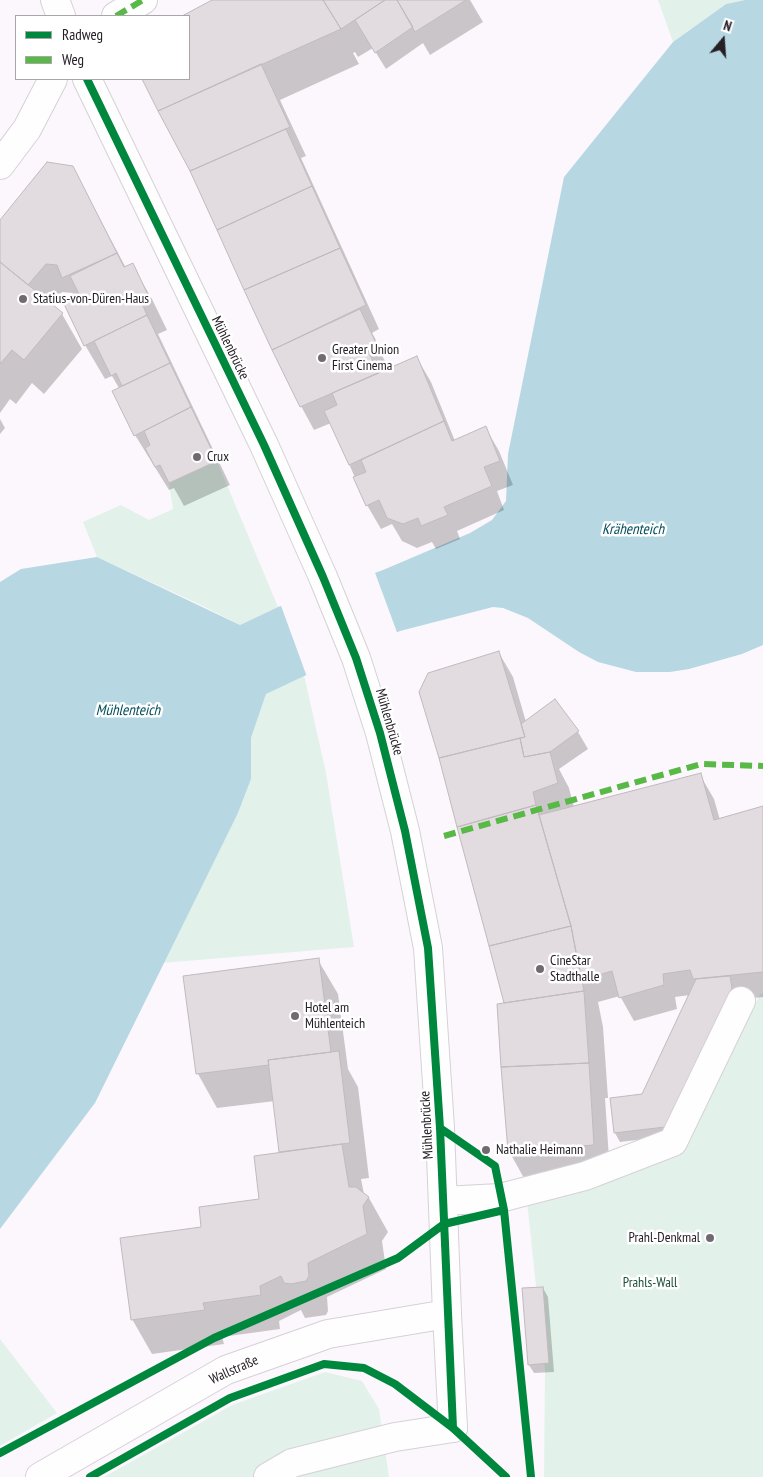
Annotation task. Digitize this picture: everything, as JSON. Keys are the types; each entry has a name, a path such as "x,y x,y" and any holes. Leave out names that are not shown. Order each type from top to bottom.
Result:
{"street":[{"path":"54,0 61,15"},
{"path":"118,15 144,0"},
{"path":"0,165 27,129 52,80"},
{"name":"Mühlenbrücke","path":"87,80 264,446 323,577 356,658 380,733 405,831 428,948 453,1428 395,1437 292,1463 268,1477"},
{"path":"442,1201 500,1198 586,1176 673,1142 741,1001"},
{"name":"Wallstraße","path":"40,1477 226,1370 328,1334 447,1314"}],"green space":[{"path":"658,0 745,0 726,4 673,42"},
{"path":"217,461 278,607 240,625 97,557 83,522 121,505 149,520 173,509 169,483"},
{"path":"304,675 326,773 354,947 162,963 238,813 251,779 251,738 266,694"},
{"name":"Prahls-Wall","path":"763,993 763,1477 544,1477 545,1371 527,1201 590,1184 684,1149 760,994"},
{"path":"0,1339 57,1413 0,1446"},
{"path":"325,1372 362,1381 379,1409 389,1477 104,1477 232,1405"}],"water":[{"path":"745,0 763,0 763,645 742,654 689,669 670,672 636,672 598,662 579,652 528,618 503,608 493,607 400,631 266,694 251,738 251,779 238,813 95,1103 0,1229 0,582 21,569 97,557 240,625 278,607 383,570 470,533 492,520 506,501 508,454 564,177 673,42 726,4"}],"pier":[{"path":"374,570 398,635 307,677 280,603"}],"building":[{"path":"212,0 323,0 341,29 158,111 142,80 190,80 190,15 184,15"},
{"path":"323,0 385,0 341,29"},
{"path":"385,0 397,0 413,27 375,53 355,20"},
{"path":"397,0 466,0 415,32"},
{"path":"261,64 290,127 190,171 158,111"},
{"path":"286,129 312,186 217,230 190,171"},
{"path":"47,162 73,166 117,253 62,278 57,265 46,264 28,285 0,262 0,220"},
{"path":"312,186 340,248 244,290 217,230"},
{"path":"340,248 366,305 272,350 244,290"},
{"path":"117,253 124,267 133,263 148,295 140,299 147,315 84,346 63,302 79,294 70,276"},
{"name":"Statius-von-Düren-Haus","path":"0,262 63,313 24,360 12,350 0,364"},
{"path":"360,309 377,345 367,349 379,373 300,407 272,350"},
{"path":"147,315 170,363 122,386 116,373 111,376 94,341"},
{"path":"417,356 444,421 349,465 324,411 337,405 332,393"},
{"path":"170,363 191,407 134,436 112,391"},
{"path":"191,407 217,461 169,483 160,465 155,467 145,448 150,445 144,431"},
{"path":"444,421 452,441 486,426 500,461 484,467 492,486 444,507 448,515 421,526 418,518 403,524 387,518 379,500 366,506 353,477 366,472 361,460"},
{"path":"499,651 525,737 439,758 419,692 428,673"},
{"path":"555,699 579,731 550,752 524,757 520,738 525,737 521,724"},
{"path":"520,738 524,757 550,752 558,783 533,792 536,805 457,827 439,758"},
{"path":"701,773 714,820 763,806 763,972 693,979 690,970 663,974 664,985 619,998 612,971 581,980 571,926 539,815"},
{"path":"536,805 571,926 489,946 457,827"},
{"path":"571,926 584,991 504,1003 489,946"},
{"path":"319,958 331,1052 268,1060 269,1065 196,1074 183,976"},
{"path":"730,976 732,988 665,1127 614,1133 610,1098 642,1094 696,979"},
{"path":"584,991 589,1063 501,1067 497,1004"},
{"path":"339,1051 350,1143 279,1152 268,1060"},
{"path":"589,1063 594,1145 508,1151 501,1067"},
{"path":"342,1144 349,1187 356,1187 369,1197 363,1206 367,1234 308,1263 309,1276 306,1281 291,1284 284,1283 281,1276 260,1286 261,1295 203,1303 205,1310 131,1320 120,1238 201,1227 199,1207 259,1199 254,1156"},
{"path":"543,1287 549,1363 528,1365 522,1288"}],"marked path":[{"path":"118,15 143,0"},
{"path":"444,836 701,764 763,766"}],"cycle path":[{"path":"87,80 264,445 323,577 356,658 380,733 405,831 428,948 440,1128 453,1428"},
{"path":"440,1128 495,1166 504,1210 531,1477"},
{"path":"0,1453 214,1338 398,1258 444,1224 504,1210"},
{"path":"90,1477 230,1398 324,1364 364,1368 395,1384 453,1428 506,1477"}],"place":[{"name":"Statius-von-Düren-Haus","path":"23,299"},
{"name":"Greater Union First Cinema","path":"322,358"},
{"name":"Crux","path":"197,457"},
{"name":"CineStar Stadthalle","path":"540,969"},
{"name":"Hotel am Mühlenteich","path":"295,1016"},
{"name":"Nathalie Heimann","path":"486,1150"},
{"name":"Prahl-Denkmal","path":"710,1238"}],"water label":[{"name":"Krähenteich","path":"633,530"},
{"name":"Mühlenteich","path":"128,711"}]}
